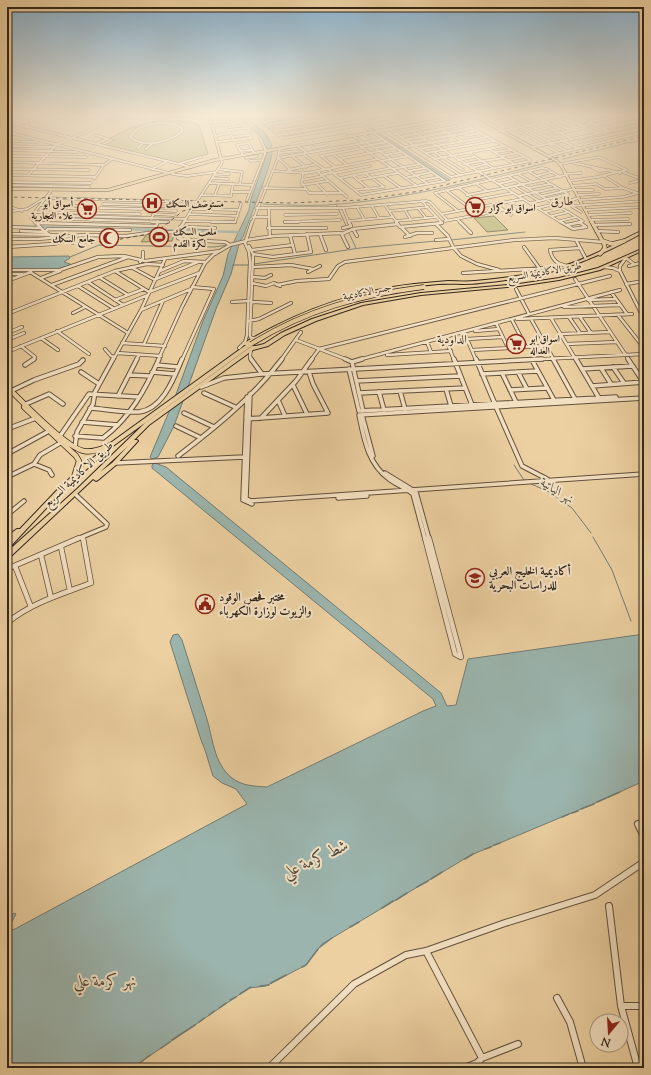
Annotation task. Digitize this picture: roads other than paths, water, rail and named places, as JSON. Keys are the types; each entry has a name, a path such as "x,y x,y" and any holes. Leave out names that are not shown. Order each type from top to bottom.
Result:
{"highway":[{"name":"طريق الاكاديمية السريع","path":"480,282 521,277 567,266 600,254 644,231"},
{"name":"طريق الاكاديمية السريع","path":"490,287 551,281 604,267 644,249"},
{"name":"جسر الاكاديمية","path":"252,347 296,322 337,306 379,296 480,282"},
{"path":"189,392 239,348 288,319 306,312 354,297 415,286 438,283 480,282"},
{"name":"جسر الاكاديمية","path":"425,289 490,287"},
{"path":"220,365 252,347 263,346 283,334 314,320 362,304 414,295 490,287"},
{"path":"354,297 362,304"},
{"path":"306,312 314,315 314,320"},
{"path":"166,408 252,347"},
{"name":"طريق الاكاديمية السريع","path":"7,556 166,408"},
{"name":"طريق الاكاديمية السريع","path":"7,546 74,477 111,445 166,408"},
{"path":"81,488 116,463 152,421"},
{"path":"111,445 121,450"},
{"path":"39,512 50,516"},
{"path":"7,539 25,527"}],"main road":[{"path":"7,189 104,192 197,166"},
{"path":"561,166 602,241 605,248 600,254"},
{"path":"7,189 86,191 113,189 191,167"},
{"path":"602,241 612,244 624,241"},
{"path":"7,387 9,392 78,458 78,465 74,477"},
{"path":"9,392 26,404 60,436 75,447 81,450 89,451 111,445"}],"street":[{"path":"28,176 36,166"},
{"path":"86,191 103,166"},
{"path":"141,166 170,174 187,176 217,170 242,172 240,184"},
{"path":"152,169 158,166"},
{"path":"220,166 179,230 178,238 180,240 225,242 232,244"},
{"path":"247,200 261,166"},
{"path":"239,348 246,340 249,321 251,283 250,255 245,243 256,208 274,166"},
{"path":"287,166 291,170"},
{"path":"286,172 309,166"},
{"path":"320,166 324,170"},
{"path":"272,172 317,171 340,166"},
{"path":"302,180 369,166"},
{"path":"370,166 376,171"},
{"path":"389,166 418,186"},
{"path":"340,178 408,166"},
{"path":"328,168 361,195 388,189 445,181 423,166"},
{"path":"446,166 460,175"},
{"path":"457,166 463,170"},
{"path":"468,166 574,229 586,227 579,222"},
{"path":"455,172 478,166"},
{"path":"436,167 451,177 503,166"},
{"path":"590,166 599,172 612,170 643,180"},
{"path":"569,180 604,176 627,170 618,166"},
{"path":"403,167 428,184"},
{"path":"409,171 426,168"},
{"path":"458,211 435,193 475,184 488,178 508,176 545,168 560,177"},
{"path":"7,169 89,170"},
{"path":"317,171 347,197"},
{"path":"528,171 568,195 530,204"},
{"path":"303,172 302,185 310,194 343,193"},
{"path":"405,178 432,172"},
{"path":"536,176 553,172"},
{"path":"365,173 388,189"},
{"path":"358,180 398,173"},
{"path":"467,194 523,185 581,173"},
{"path":"214,175 229,174"},
{"path":"518,174 533,182"},
{"path":"7,175 96,177"},
{"path":"352,175 374,193"},
{"path":"422,180 448,175"},
{"path":"637,177 644,175"},
{"path":"384,176 402,188"},
{"path":"508,176 583,221"},
{"path":"604,176 622,188 637,194"},
{"path":"626,177 632,176"},
{"path":"212,178 228,180"},
{"path":"497,184 515,180"},
{"path":"630,182 643,180"},
{"path":"302,185 328,181"},
{"path":"7,182 91,183"},
{"path":"209,183 253,185"},
{"path":"316,183 328,194"},
{"path":"215,196 219,184"},
{"path":"201,195 231,196 233,184"},
{"path":"475,184 487,191"},
{"path":"529,188 550,184"},
{"path":"542,196 596,184 605,189 622,188"},
{"path":"7,185 88,187"},
{"path":"514,186 539,202"},
{"path":"640,188 644,186"},
{"path":"355,190 384,187"},
{"path":"458,187 483,206"},
{"path":"264,188 305,189"},
{"path":"518,196 556,188"},
{"path":"573,188 593,190"},
{"path":"446,190 471,209"},
{"path":"30,218 51,191"},
{"path":"232,192 250,192"},
{"path":"579,198 609,198 642,192"},
{"path":"475,200 513,193"},
{"path":"538,208 599,194"},
{"path":"7,212 22,211 34,206 45,198 197,202"},
{"path":"609,198 626,213"},
{"path":"442,214 522,199"},
{"path":"70,219 76,211 85,210 92,200"},
{"path":"101,207 105,200"},
{"path":"116,204 118,200"},
{"path":"33,215 102,216 120,210 130,204 132,200"},
{"path":"136,221 147,201"},
{"path":"150,221 160,201"},
{"path":"256,208 343,208 422,201 430,202 447,220"},
{"path":"422,201 441,221"},
{"path":"508,201 524,212"},
{"path":"571,206 582,204 644,201"},
{"path":"564,202 581,212"},
{"path":"39,207 64,208 89,204"},
{"path":"81,224 90,212 101,207 116,204"},
{"path":"116,204 120,210"},
{"path":"130,204 151,218 228,222 235,222 241,204"},
{"path":"495,204 511,215"},
{"path":"385,205 398,224 410,236"},
{"path":"7,206 22,211"},
{"path":"158,206 240,210"},
{"path":"372,206 379,218"},
{"path":"39,207 85,210 90,212"},
{"path":"39,207 64,208 90,212 120,210 141,211"},
{"path":"101,207 141,211"},
{"path":"101,207 105,212"},
{"path":"334,207 340,220 348,247"},
{"path":"357,207 364,219"},
{"path":"390,211 428,207"},
{"path":"586,212 644,207"},
{"path":"53,223 64,208"},
{"path":"285,208 286,228"},
{"path":"343,208 351,227 343,231"},
{"path":"418,208 426,218"},
{"path":"545,212 562,208"},
{"path":"269,209 268,228 270,237"},
{"path":"120,210 141,211"},
{"path":"111,225 120,210"},
{"path":"155,210 176,211"},
{"path":"405,210 411,220"},
{"path":"402,228 442,223 441,221 504,210"},
{"path":"92,235 96,225 105,212"},
{"path":"552,216 581,212 631,213"},
{"path":"153,214 174,215"},
{"path":"189,214 238,216"},
{"path":"285,215 337,214"},
{"path":"253,217 268,217"},
{"path":"348,220 393,217"},
{"path":"396,221 437,217"},
{"path":"559,221 576,217"},
{"path":"30,218 168,222"},
{"path":"7,247 55,245 62,242 62,240 54,238 45,232 30,218"},
{"path":"458,219 471,233"},
{"path":"567,225 590,220 628,219"},
{"path":"285,222 340,220"},
{"path":"7,227 23,228 53,223 156,226 158,221"},
{"path":"324,221 329,233"},
{"path":"226,228 228,222"},
{"path":"75,436 103,438 132,411 157,365 191,288 210,257 232,244 246,241 270,237 320,234 398,224"},
{"path":"436,224 461,256 500,271"},
{"path":"593,225 630,224"},
{"path":"417,233 420,229 419,226"},
{"path":"18,235 23,228"},
{"path":"7,234 126,236 179,230 215,228"},
{"path":"268,228 326,228"},
{"path":"21,232 45,232 48,229 130,230 126,236"},
{"path":"353,229 357,236"},
{"path":"596,231 618,232"},
{"path":"405,237 417,233 432,233"},
{"path":"253,254 271,257 311,251 307,234"},
{"path":"320,234 326,250"},
{"path":"7,239 35,240 84,235"},
{"path":"290,235 295,254"},
{"path":"251,283 266,286 273,283 279,285 288,281 302,279 329,279 331,278 335,268 342,263 453,247 514,240 554,238 602,241"},
{"path":"436,240 449,239"},
{"path":"576,240 586,259"},
{"path":"246,241 253,254 253,277 251,283"},
{"path":"251,250 293,245"},
{"path":"524,247 540,269"},
{"path":"567,266 556,264 551,259 550,250 580,248"},
{"path":"41,278 97,258 120,255 141,261 221,251"},
{"path":"133,266 141,261 143,258 143,252"},
{"path":"52,285 129,257"},
{"path":"634,264 626,258 620,266 620,271 644,319"},
{"path":"75,447 75,436 90,408 95,394 94,392 141,310 165,259"},
{"path":"159,271 184,261 206,262"},
{"path":"156,279 199,262"},
{"path":"629,266 644,262"},
{"path":"8,313 115,271 147,264 163,265"},
{"path":"253,267 267,265 296,265 313,269"},
{"path":"133,266 156,279"},
{"path":"308,272 320,266"},
{"path":"604,267 615,268 620,271"},
{"path":"7,270 34,271 66,269"},
{"path":"463,273 540,269 554,270"},
{"path":"7,281 34,271"},
{"path":"115,271 144,289 149,294"},
{"path":"30,272 128,334"},
{"path":"7,352 199,273"},
{"path":"7,274 24,274"},
{"path":"253,277 265,278 271,274"},
{"path":"261,418 304,372 319,349 610,276"},
{"path":"100,277 128,295"},
{"path":"575,279 644,382"},
{"path":"626,284 644,281"},
{"path":"88,282 123,305"},
{"path":"78,286 114,308"},
{"path":"90,408 140,412 162,398 168,391 214,289 191,288 141,310"},
{"path":"115,300 144,289"},
{"path":"516,289 529,314"},
{"path":"588,299 620,290"},
{"path":"611,292 627,314"},
{"path":"296,340 352,362 580,300 616,299"},
{"path":"144,344 164,301"},
{"path":"232,302 271,303"},
{"path":"249,321 259,319 291,303"},
{"path":"556,307 620,305"},
{"path":"72,313 85,308"},
{"path":"508,320 598,314"},
{"path":"520,317 632,314"},
{"path":"618,315 644,348"},
{"path":"580,316 591,333"},
{"path":"569,317 580,333"},
{"path":"552,318 599,398"},
{"path":"531,319 575,399"},
{"path":"512,320 526,347"},
{"path":"249,321 250,336 255,338"},
{"path":"496,323 508,348"},
{"path":"573,323 584,323"},
{"path":"7,333 22,327"},
{"path":"465,332 499,329"},
{"path":"57,331 89,354"},
{"path":"178,456 214,427 272,374 301,332"},
{"path":"465,332 522,466 549,481"},
{"path":"561,334 610,332"},
{"path":"7,340 24,333"},
{"path":"445,337 472,405"},
{"path":"467,339 502,337"},
{"path":"40,338 58,350"},
{"path":"427,342 431,352"},
{"path":"567,344 617,342"},
{"path":"122,343 165,346"},
{"path":"21,346 35,357 34,360 26,364"},
{"path":"472,350 546,346"},
{"path":"252,347 249,354 251,361 262,374"},
{"path":"105,349 110,352 112,357 115,357"},
{"path":"377,355 451,351"},
{"path":"117,353 161,356"},
{"path":"189,392 224,378 262,374 644,354"},
{"path":"118,396 139,355"},
{"path":"9,392 40,378 78,364 83,360"},
{"path":"532,360 554,400"},
{"path":"352,362 351,369 358,411 361,414"},
{"path":"157,365 178,367"},
{"path":"582,369 633,366"},
{"path":"613,367 624,383"},
{"path":"601,368 611,384"},
{"path":"351,369 359,393 366,446 375,467 389,479 412,491 461,657 455,654 412,491"},
{"path":"482,374 538,371"},
{"path":"81,372 99,384"},
{"path":"152,372 175,374"},
{"path":"248,420 328,412 313,384 309,372"},
{"path":"518,372 527,389"},
{"path":"502,373 516,402"},
{"path":"129,375 150,376"},
{"path":"356,381 460,376"},
{"path":"592,386 644,382"},
{"path":"293,385 307,414"},
{"path":"359,393 465,388"},
{"path":"510,390 547,388"},
{"path":"446,389 451,408"},
{"path":"400,391 405,409"},
{"path":"380,392 384,410"},
{"path":"204,393 235,407"},
{"path":"26,404 49,394 63,404"},
{"path":"60,436 89,395 95,394 140,397"},
{"path":"245,500 248,420 246,419 248,395"},
{"path":"361,414 444,410 472,405 495,405 516,402 644,396"},
{"path":"361,414 384,410 451,408 644,396"},
{"path":"278,400 285,416"},
{"path":"184,413 214,427"},
{"path":"8,428 36,418"},
{"path":"82,422 118,425"},
{"path":"176,426 201,438"},
{"path":"7,454 49,431"},
{"path":"245,500 244,457 247,434"},
{"path":"7,477 34,464 40,455 62,442"},
{"path":"116,463 244,457"},
{"path":"34,464 49,470 52,475"},
{"path":"245,500 252,504 526,482 644,475"},
{"path":"526,482 533,484 549,481"},
{"path":"7,569 105,528 107,525 75,494"},
{"path":"7,515 24,501"},
{"path":"7,624 19,613 31,607 88,585 92,582 83,538"},
{"path":"61,547 70,591"},
{"path":"41,555 51,598"},
{"path":"15,566 31,607"},
{"path":"7,603 9,608 7,608"},
{"path":"638,824 644,838"},
{"path":"269,1068 354,984 406,955 426,951 595,895 644,862"},
{"path":"609,906 621,1006 638,1068"},
{"path":"426,951 482,1058"},
{"path":"557,998 570,1022 583,1068"},
{"path":"621,1006 644,1006"},
{"path":"464,1068 477,1066 482,1058 518,1044"}],"water":[{"path":"263,166 269,166 243,237 240,241 231,274 216,309 174,426 158,457 152,459 150,457 174,400 203,321 223,276 228,254 249,210 251,199"},
{"path":"426,166 429,166 450,180 448,181"},
{"path":"69,256 70,258 64,262 73,265 62,269 7,269 7,257"},
{"name":"نهر كرمة علي","path":"155,463 166,467 441,693 447,706 456,705 468,659 644,634 644,781 471,855 322,944 306,965 266,986 249,988 132,1068 7,1068 7,919 14,913 16,914 9,927 10,930 15,929 247,804 236,789 222,783 213,776 170,642 173,635 178,634 182,640 206,716 217,757 226,772 232,778 244,784 267,787 436,706 433,699 152,468 152,465"}],"waterway":[{"path":"336,204 413,194 533,166"},
{"path":"263,204 336,204"},
{"path":"336,204 348,230"},
{"path":"7,226 115,229"},
{"path":"127,229 156,230"},
{"path":"159,230 238,232"},
{"path":"451,240 525,232"},
{"path":"349,233 356,248"},
{"path":"254,264 360,248 436,241"},
{"path":"70,257 99,245 214,247 227,245"},
{"path":"233,265 249,265"},
{"name":"نهر الياتية","path":"514,465 524,480"},
{"name":"نهر الياتية","path":"529,483 549,492 572,508 591,533"},
{"name":"نهر الياتية","path":"593,537 612,570 631,621"},
{"path":"597,802 620,792"},
{"path":"581,809 594,804"},
{"path":"572,813 578,811"},
{"path":"562,817 569,814"},
{"path":"494,845 500,843"},
{"path":"485,849 491,847"},
{"path":"465,859 473,854"},
{"path":"431,879 442,872"},
{"path":"417,887 428,881"},
{"path":"396,900 407,893"},
{"path":"382,908 393,901"},
{"path":"350,927 359,922"},
{"path":"320,947 332,938"},
{"path":"302,967 306,965 318,949"},
{"path":"271,983 286,975"},
{"path":"260,986 269,985"},
{"path":"240,994 251,987"},
{"path":"230,1000 236,997"},
{"path":"219,1008 226,1003"},
{"path":"209,1015 214,1011"},
{"path":"199,1022 204,1018"},
{"path":"172,1040 195,1025"},
{"path":"161,1048 170,1042"},
{"path":"141,1062 150,1055"},
{"path":"132,1068 139,1063"}],"railway":[{"path":"7,197 290,203 362,200 420,191 521,166"},
{"path":"71,244 110,241 148,234 160,229 183,211 206,205"}],"place":[{"name":"مستوصف السكك","path":"152,203"},
{"name":"اسواق ابو كرار","path":"475,207"},
{"name":"أسواق أبو علاء التجارية","path":"87,209"},
{"name":"ملعب السكك لكرة القدم","path":"159,237"},
{"name":"جامع السكك","path":"109,238"},
{"name":"اسواق ابو العداله","path":"516,344"},
{"name":"أكاديمية الخليج العربي للدراسات البحرية","path":"475,578"},
{"name":"مختبر فحص الوقود والزيوت لوزارة الكهرباء","path":"205,604"}],"district":[{"name":"طارق","path":"562,201"},
{"name":"الداودية","path":"452,339"}],"water label":[{"name":"شط كرمة علي","path":"315,858"}]}
